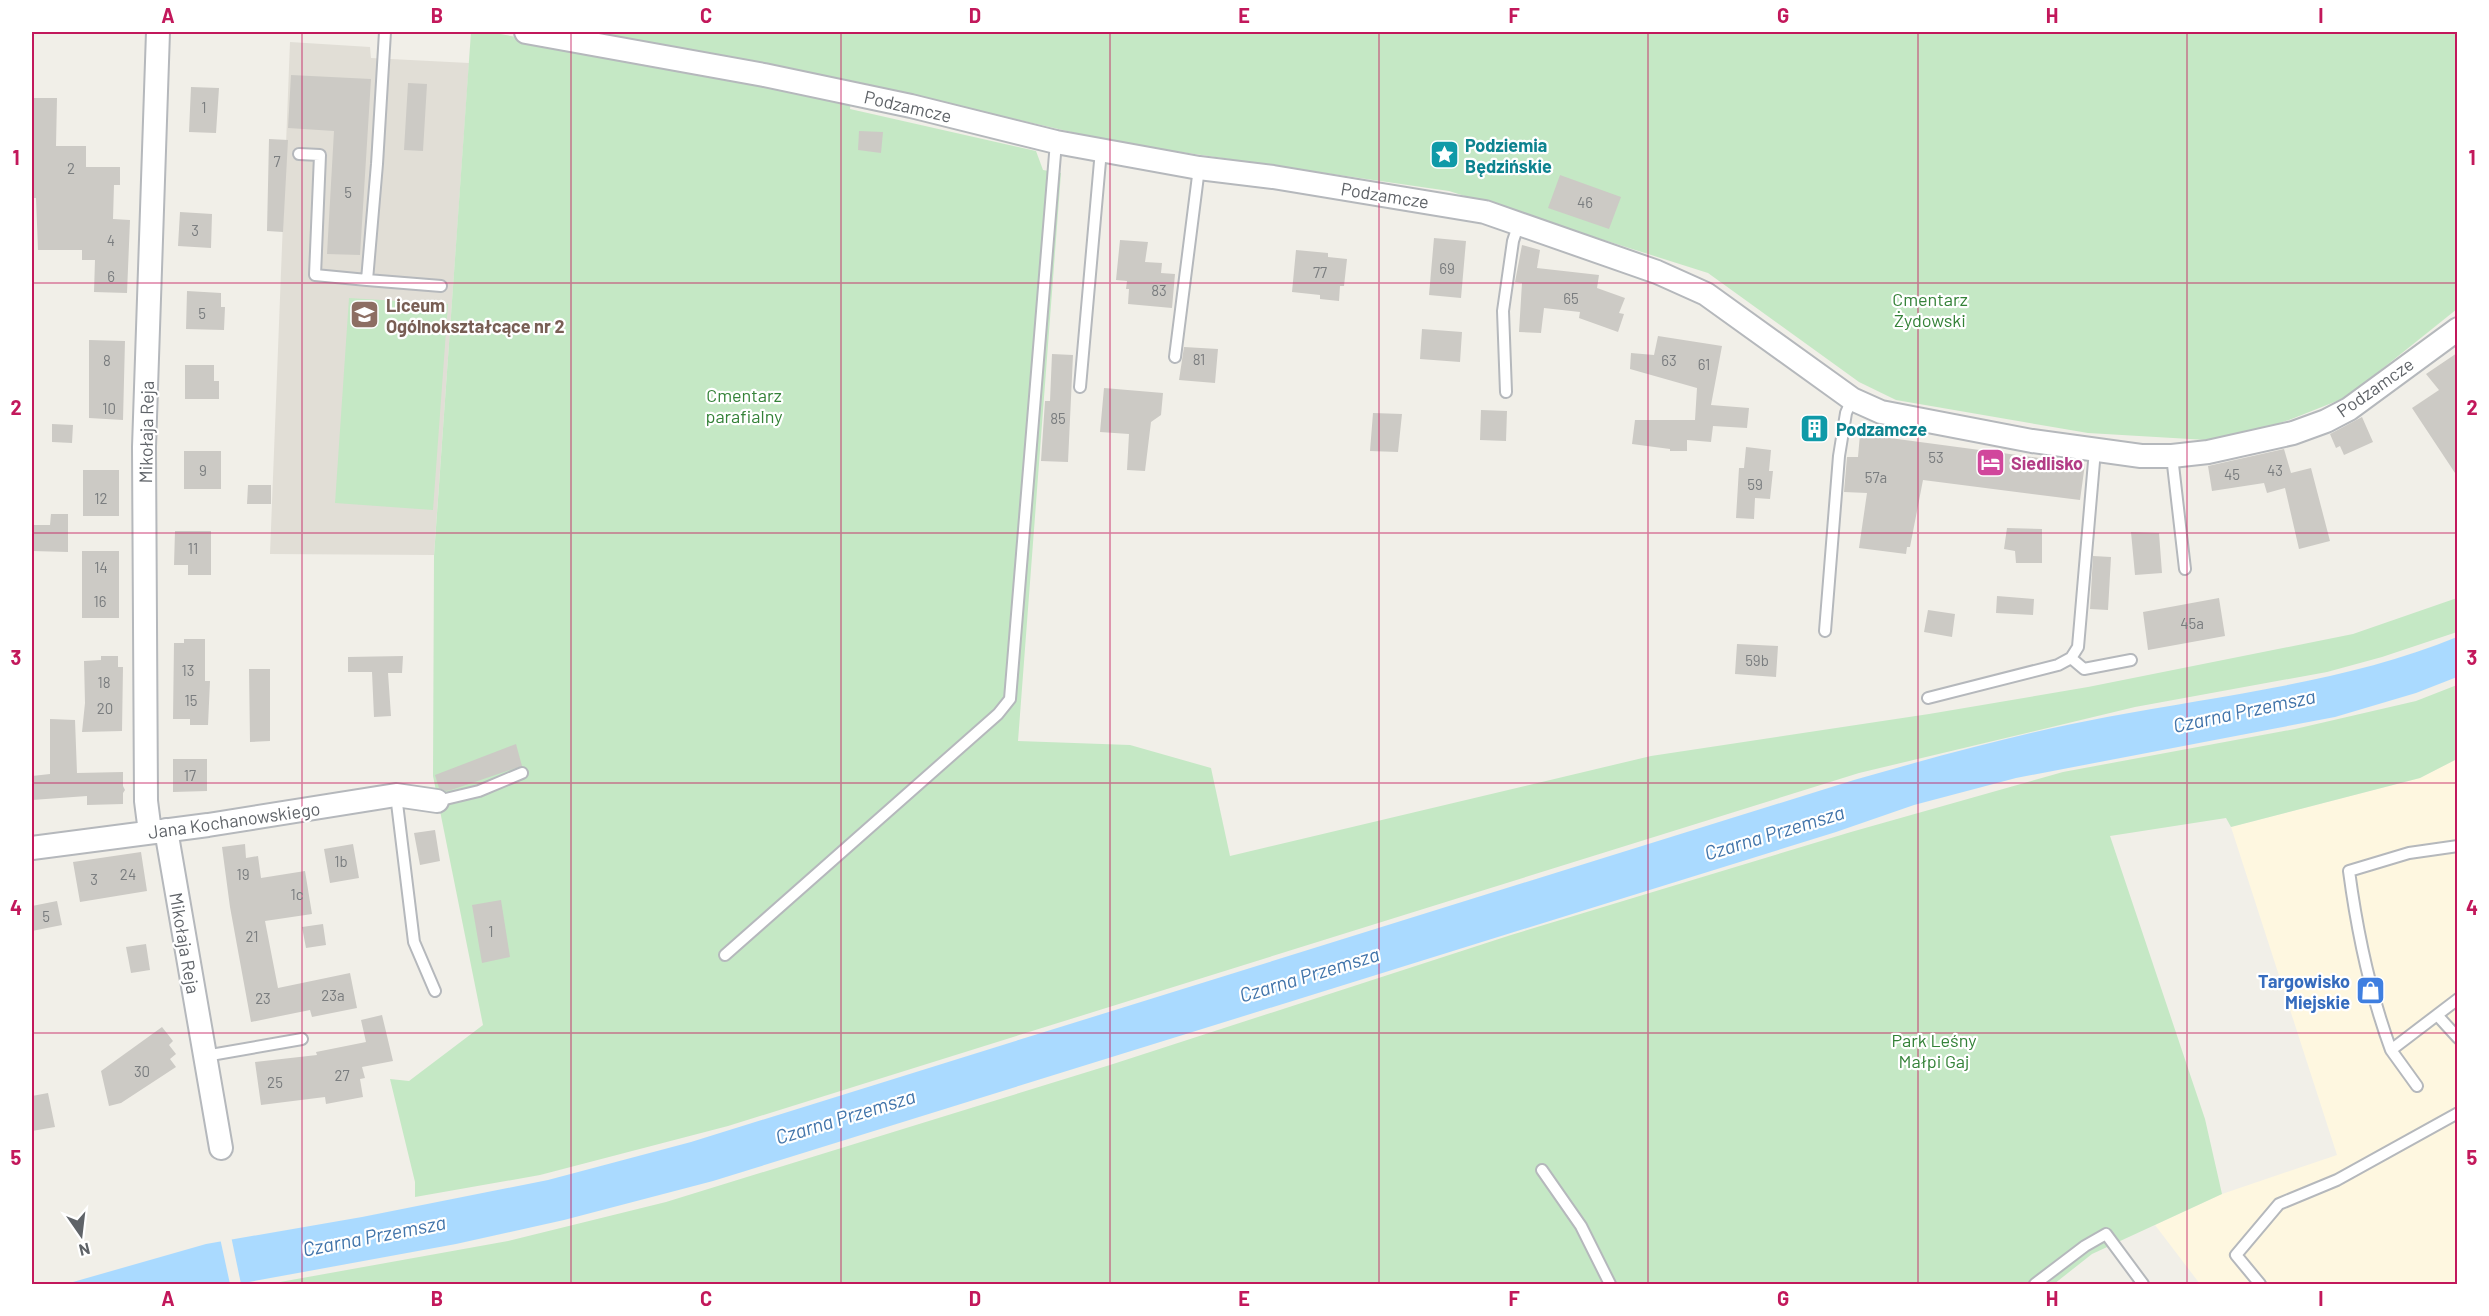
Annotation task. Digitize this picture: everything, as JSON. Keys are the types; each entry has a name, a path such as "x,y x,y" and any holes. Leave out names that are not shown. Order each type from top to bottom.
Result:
{"street":[{"name":"Mikołaja Reja","path":"158,32 144,447 146,801 158,831 221,1148"},
{"name":"Podzamcze","path":"526,32 810,84 1056,142 1199,168 1441,203 1485,212 1657,272 1706,294 1852,399 1881,412 2032,441 2141,456 2172,456 2246,444 2293,433 2326,421 2349,409 2457,329"},
{"name":"Jana Kochanowskiego","path":"32,848 396,795 436,801"}],"lane":[{"path":"367,280 385,32"},
{"path":"725,955 998,714 1010,699 1056,142"},
{"path":"1080,387 1101,150"},
{"path":"299,154 321,155 315,275 441,286"},
{"path":"1175,357 1199,168"},
{"path":"1506,392 1503,310 1519,223"},
{"path":"1825,631 1839,456 1846,413 1852,399"},
{"path":"1928,698 2058,665 2071,658 2078,647 2095,450"},
{"path":"2172,456 2185,569"},
{"path":"2071,658 2084,669 2131,660"},
{"path":"436,801 479,791 522,773"},
{"path":"396,795 414,942 435,991"},
{"path":"2417,1086 2391,1050 2378,1014 2353,901 2349,871 2409,854 2457,846"},
{"path":"2391,1050 2457,999"},
{"path":"2437,1015 2457,1038"},
{"path":"204,1056 302,1039"},
{"path":"2260,1284 2236,1255 2279,1204 2337,1180 2457,1113"},
{"path":"1542,1170 1581,1226 1610,1284"},
{"path":"2035,1284 2085,1246 2106,1234 2143,1284"}],"shaded area":[{"name":"Liceum Ogólnokształcące nr 2","path":"290,42 370,47 371,58 469,63 434,555 270,554"},
{"name":"Targowisko Miejskie","path":"2457,759 2457,1284 2200,1284 2155,1225 2222,1194 2337,1155 2231,827 2420,778"}],"green space":[{"name":"Cmentarz parafialny","path":"471,32 489,32 698,70 851,101 850,109 1036,151 1043,170 1061,173 1018,741 1130,745 1211,768 1230,856 1651,756 1929,714 2088,687 2353,634 2457,598 2457,632 2382,657 2327,672 2135,707 1859,773 728,1126 540,1175 415,1197 415,1182 390,1079 409,1081 483,1025 433,776 434,556"},
{"name":"Cmentarz Żydowski","path":"585,32 2457,32 2457,309 2347,397 2289,420 2224,441 2088,433 1896,400 1859,382 1708,273 1449,191 1119,143 958,106"},
{"path":"349,298 448,304 433,510 335,503"},
{"name":"Park Leśny Małpi Gaj","path":"2457,685 2457,759 2420,778 2231,827 2226,818 2110,836 2205,1119 2222,1194 2092,1254 2054,1284 269,1284 508,1241 666,1202 1110,1065 1511,935 1851,832 2063,772 2295,729 2416,701"}],"water":[{"name":"Czarna Przemsza","path":"2457,637 2457,677 2416,693 2335,717 2016,778 1914,805 1836,832 713,1181 564,1220 456,1244 238,1284 66,1284 206,1244 362,1217 548,1180 691,1142 1854,780 2043,730 2329,676 2373,665"}],"pier":[{"path":"231,1236 241,1284 230,1284 220,1238"}],"building":[{"path":"291,75 371,79 360,255 327,254 334,131 288,128"},
{"path":"408,83 427,84 423,151 404,150"},
{"path":"191,87 219,88 216,133 189,132"},
{"path":"32,98 57,98 56,146 86,146 86,167 120,167 120,185 114,185 113,219 130,220 127,293 94,292 95,260 82,260 82,250 38,250 36,198 34,198 34,183 32,183"},
{"path":"859,131 883,132 881,153 858,150"},
{"path":"269,139 288,140 283,232 267,231"},
{"path":"1560,175 1621,197 1609,229 1548,208"},
{"path":"180,212 212,214 211,248 178,246"},
{"path":"1434,238 1466,241 1461,298 1429,295"},
{"path":"1120,240 1148,242 1145,262 1162,263 1161,273 1175,274 1172,308 1128,304 1127,281 1116,280"},
{"path":"1522,245 1540,250 1537,268 1599,275 1597,288 1625,298 1619,313 1624,314 1618,332 1579,318 1580,312 1544,308 1541,333 1519,332 1522,283 1515,282"},
{"path":"1296,250 1328,253 1328,257 1347,259 1344,286 1340,286 1339,301 1320,299 1320,295 1292,292"},
{"path":"187,291 221,293 221,307 225,307 224,330 186,329"},
{"path":"1422,329 1462,332 1460,362 1420,359"},
{"path":"1658,336 1722,346 1711,405 1749,408 1747,428 1713,426 1711,442 1687,440 1687,451 1670,451 1670,449 1632,444 1635,420 1695,420 1697,388 1630,369 1631,353 1654,355"},
{"path":"89,340 125,341 123,420 89,418"},
{"path":"1184,347 1218,349 1215,383 1179,380"},
{"path":"2457,353 2457,476 2412,408 2439,390 2426,374"},
{"path":"1052,354 1073,355 1068,462 1041,461 1045,401 1050,401"},
{"path":"185,365 214,365 214,381 219,381 219,399 185,399"},
{"path":"1104,388 1163,393 1161,415 1151,422 1145,471 1127,470 1129,434 1100,432"},
{"path":"1481,410 1507,411 1506,441 1480,440"},
{"path":"1373,413 1402,414 1398,452 1370,451"},
{"path":"2362,417 2373,442 2344,455 2340,446 2336,448 2330,434"},
{"path":"52,424 73,425 72,443 52,442"},
{"path":"1860,434 2085,464 2080,500 1923,480 1910,547 1907,547 1906,554 1859,548 1867,493 1844,492 1847,457 1858,457"},
{"path":"1746,447 1771,450 1769,471 1773,471 1770,499 1755,498 1754,519 1736,518 1739,468 1744,468"},
{"path":"2284,449 2291,473 2311,468 2330,541 2299,549 2285,488 2267,493 2264,483 2212,491 2208,466"},
{"path":"184,451 221,451 221,489 184,489"},
{"path":"83,470 119,470 119,516 83,516"},
{"path":"248,485 271,485 271,504 247,504"},
{"path":"51,514 68,514 68,552 32,551 32,525 50,525"},
{"path":"2007,528 2042,529 2042,563 2016,563 2015,551 2004,549"},
{"path":"175,531 211,531 211,575 188,575 188,565 174,565"},
{"path":"2131,532 2159,533 2162,573 2135,575"},
{"path":"82,551 119,551 119,618 82,618"},
{"path":"2093,556 2111,557 2108,610 2090,609"},
{"path":"1997,596 2034,599 2033,615 1996,613"},
{"path":"2219,598 2225,636 2148,650 2143,612"},
{"path":"1928,610 1955,614 1952,637 1924,632"},
{"path":"184,639 205,639 205,681 210,681 208,725 190,725 190,719 173,719 174,643 184,643"},
{"path":"1737,644 1778,646 1776,677 1735,674"},
{"path":"101,656 118,656 118,667 123,667 122,731 82,732 85,703 84,661 101,660"},
{"path":"403,656 402,673 388,673 391,716 374,717 372,672 348,672 348,657"},
{"path":"249,669 270,669 270,741 250,742"},
{"path":"50,719 75,720 77,773 123,772 125,790 123,804 87,805 87,796 32,800 32,776 50,774"},
{"path":"516,744 522,766 451,790 446,791 439,788 435,775"},
{"path":"173,759 207,759 207,791 173,792"},
{"path":"435,830 440,861 420,865 414,833"},
{"path":"245,844 246,858 258,856 261,878 305,871 312,914 265,921 278,988 350,973 357,1008 312,1017 310,1010 251,1022 230,907 222,847"},
{"path":"353,844 359,878 330,883 324,849"},
{"path":"141,852 147,891 80,902 73,862"},
{"path":"501,900 510,957 482,963 472,905"},
{"path":"57,901 62,925 32,931 32,906"},
{"path":"323,924 326,945 306,948 302,927"},
{"path":"146,944 150,970 131,973 126,947"},
{"path":"382,1015 393,1061 362,1067 365,1078 360,1079 363,1097 326,1104 325,1097 261,1105 255,1062 317,1055 316,1052 366,1042 361,1020"},
{"path":"162,1027 173,1041 169,1045 176,1054 170,1059 176,1067 121,1103 109,1106 101,1071"},
{"path":"48,1093 55,1127 32,1131 32,1096"}],"place":[{"name":"Podziemia Będzińskie","path":"1444,155"},
{"name":"Liceum Ogólnokształcące nr 2","path":"365,315"},
{"name":"Podzamcze","path":"1815,429"},
{"name":"Siedlisko","path":"1990,463"},
{"name":"Targowisko Miejskie","path":"2371,991"}]}
